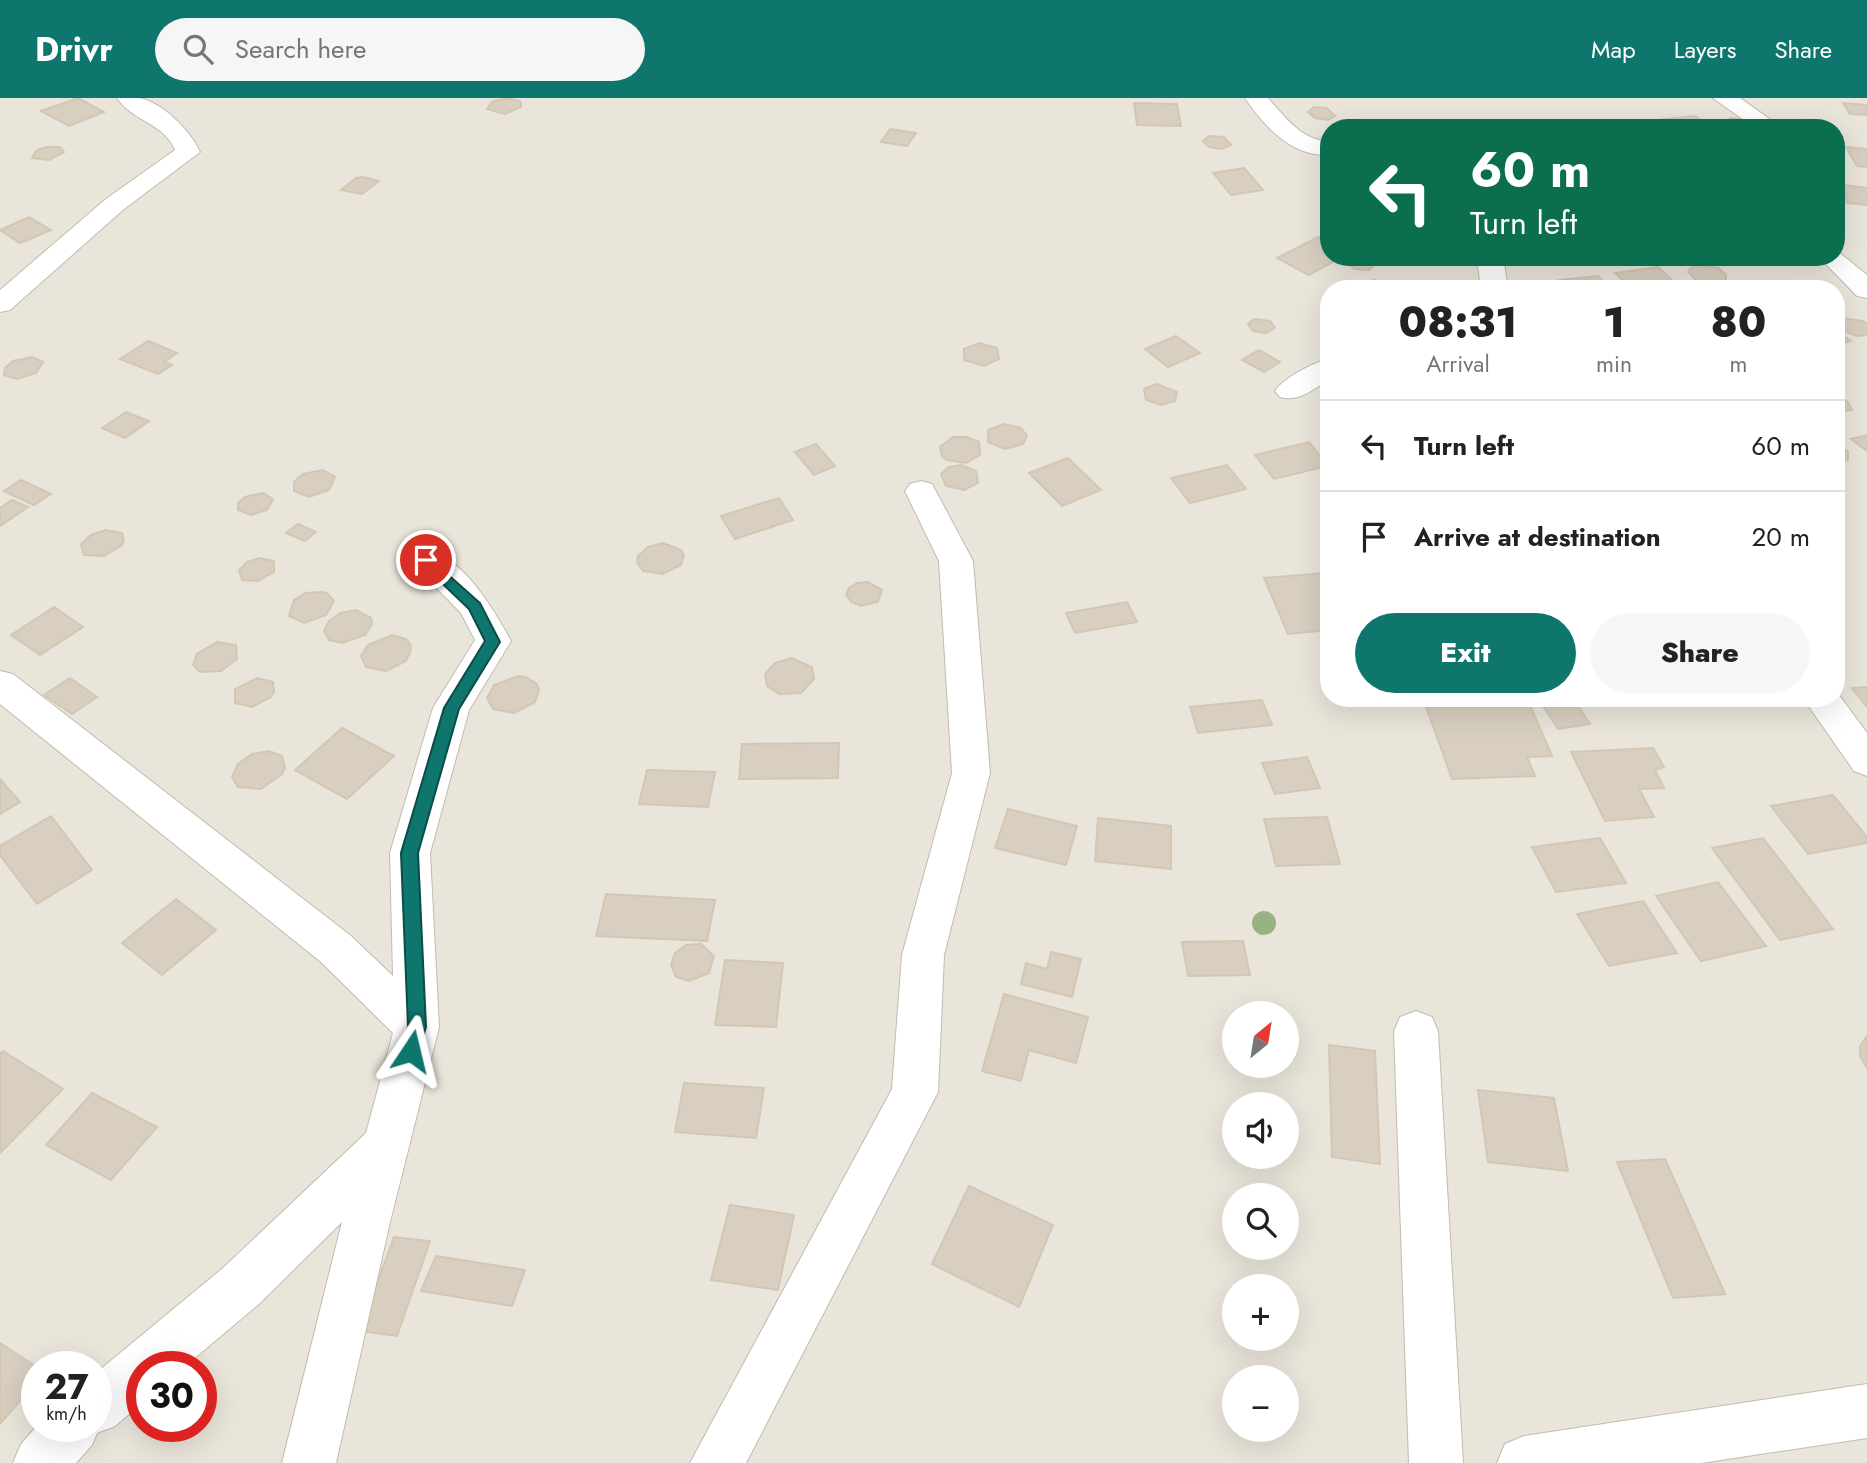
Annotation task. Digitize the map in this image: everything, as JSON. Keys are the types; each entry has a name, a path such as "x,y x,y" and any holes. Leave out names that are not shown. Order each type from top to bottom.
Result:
{"street":[{"path":"0,304 115,204 188,152 183,134 166,121 144,112 128,98"},
{"path":"1256,98 1297,139 1316,150 1320,149"},
{"path":"1724,98 1757,119"},
{"path":"1842,266 1867,290"},
{"path":"1290,391 1320,373"},
{"path":"717,1463 915,1092 923,955 971,773 956,561 921,491"},
{"path":"309,1463 385,1147 417,1027 410,853 451,708 493,642 475,606 426,560"},
{"path":"0,684 56,732 336,949 417,1027"},
{"path":"1828,707 1867,761"},
{"path":"1416,1031 1436,1463"},
{"path":"163,1351 241,1286 385,1147"},
{"path":"112,1394 126,1382"},
{"path":"1524,1463 1867,1411"},
{"path":"40,1463 59,1442"}],"shaded area":[{"path":"0,98 1867,98 1867,1463 0,1463"}],"building":[{"path":"78,98 104,112 69,126 41,111"},
{"path":"509,98 521,102 521,107 505,114 487,109 493,101"},
{"path":"1134,103 1177,104 1181,126 1137,125"},
{"path":"1843,103 1867,105 1867,115 1850,114"},
{"path":"1314,107 1327,108 1335,116 1322,119 1315,118 1308,112"},
{"path":"1695,116 1699,119 1666,119"},
{"path":"890,129 916,133 907,146 881,142"},
{"path":"1209,136 1224,137 1231,145 1222,149 1209,147 1203,141"},
{"path":"45,147 60,147 64,152 49,160 32,158 36,151"},
{"path":"1846,147 1867,149 1867,167 1857,166"},
{"path":"1244,168 1263,190 1231,195 1213,173"},
{"path":"356,178 379,181 362,194 341,190"},
{"path":"1845,185 1867,188 1867,205 1847,203"},
{"path":"29,217 51,230 20,243 0,230"},
{"path":"1318,237 1320,266 1326,266 1309,275 1277,258"},
{"path":"1350,266 1373,266 1369,270"},
{"path":"1692,266 1719,268 1726,275 1726,280 1699,280 1688,272"},
{"path":"1658,267 1672,280 1622,280 1615,273"},
{"path":"1598,276 1602,280 1559,280"},
{"path":"1254,319 1270,321 1275,328 1266,333 1253,331 1248,324"},
{"path":"1845,319 1867,324 1867,335 1857,336 1845,332"},
{"path":"1176,336 1200,353 1168,367 1145,349"},
{"path":"148,341 177,353 164,362 172,365 158,374 120,359"},
{"path":"979,343 997,348 999,359 984,366 964,360 964,349"},
{"path":"1259,350 1280,362 1264,372 1242,360"},
{"path":"32,357 43,362 36,373 17,379 4,375 5,368 13,361"},
{"path":"1157,384 1177,392 1175,401 1161,405 1146,400 1144,389"},
{"path":"1845,400 1848,402 1852,410 1845,411"},
{"path":"126,412 149,421 125,438 102,428"},
{"path":"1004,424 1021,428 1027,436 1023,444 1005,449 988,442 988,430"},
{"path":"1867,435 1867,451 1851,439"},
{"path":"953,437 967,437 979,442 980,455 966,463 947,460 942,456 940,447"},
{"path":"1309,442 1320,456 1320,468 1274,479 1255,455"},
{"path":"816,444 835,466 814,475 795,452"},
{"path":"1068,458 1101,490 1062,506 1029,473"},
{"path":"961,465 976,471 978,483 964,490 946,486 941,474 949,467"},
{"path":"1227,465 1246,489 1190,503 1171,478"},
{"path":"323,470 335,477 329,490 309,497 294,491 294,482 303,474"},
{"path":"21,480 51,494 34,505 4,491"},
{"path":"263,493 273,499 267,510 251,515 238,510 238,503 245,497"},
{"path":"779,498 793,520 735,539 721,516"},
{"path":"12,500 28,507 0,526 0,508"},
{"path":"298,524 316,532 305,541 286,533"},
{"path":"105,530 122,533 122,545 104,556 84,555 81,544 91,535"},
{"path":"663,543 681,550 684,555 681,565 663,574 643,571 637,562 638,556 648,547"},
{"path":"259,558 274,561 274,572 258,581 242,580 239,570 247,562"},
{"path":"1320,573 1320,631 1288,634 1264,578"},
{"path":"868,582 882,590 878,602 861,606 851,602 846,595 849,588 857,583"},
{"path":"306,593 327,593 334,601 326,615 304,623 289,616 294,600"},
{"path":"1127,602 1137,622 1075,633 1066,613"},
{"path":"54,607 83,627 40,655 11,635"},
{"path":"356,610 371,618 372,624 365,635 342,643 329,640 324,631 329,621 341,613"},
{"path":"392,635 406,639 410,644 411,650 406,661 386,671 366,667 361,656 368,645"},
{"path":"217,642 236,645 237,659 221,671 200,672 193,665 197,654"},
{"path":"791,658 812,667 814,679 801,693 779,694 767,686 765,674 775,663"},
{"path":"518,676 526,677 537,684 539,690 535,702 514,713 493,709 487,698 494,685"},
{"path":"70,678 97,697 72,714 44,695"},
{"path":"257,678 273,682 274,692 271,697 252,707 235,703 235,689"},
{"path":"1867,687 1867,707 1852,688"},
{"path":"1262,700 1272,725 1198,733 1190,707"},
{"path":"1426,707 1531,707 1552,756 1527,757 1535,776 1452,779"},
{"path":"1544,707 1579,707 1590,724 1558,729"},
{"path":"342,728 394,756 347,799 295,770"},
{"path":"839,743 838,778 739,779 742,744"},
{"path":"1653,748 1664,767 1655,770 1664,788 1639,789 1654,817 1605,821 1571,752"},
{"path":"269,751 282,756 285,768 282,774 261,789 238,787 232,777 238,764 252,754"},
{"path":"1307,757 1320,788 1275,794 1262,763"},
{"path":"647,770 715,772 708,807 639,804"},
{"path":"0,779 20,802 0,814"},
{"path":"1833,795 1867,837 1867,843 1808,854 1771,806"},
{"path":"1008,809 1077,826 1066,865 995,848"},
{"path":"51,816 92,870 37,904 0,855 0,846"},
{"path":"1327,817 1340,864 1276,866 1264,819"},
{"path":"1098,818 1171,826 1171,869 1095,861"},
{"path":"1600,838 1626,883 1556,892 1532,847"},
{"path":"1763,838 1833,929 1780,940 1712,848"},
{"path":"1718,882 1766,946 1701,961 1656,896"},
{"path":"606,894 715,900 707,941 596,936"},
{"path":"176,899 216,930 162,975 122,943"},
{"path":"1643,901 1677,953 1609,966 1577,914"},
{"path":"1243,941 1250,975 1188,976 1182,942"},
{"path":"701,944 714,956 709,973 689,981 676,977 671,965 675,953 686,945"},
{"path":"1051,952 1081,959 1072,997 1021,984 1026,963 1047,969"},
{"path":"725,960 783,963 776,1027 715,1025"},
{"path":"1004,994 1088,1017 1076,1063 1029,1050 1021,1081 982,1071"},
{"path":"1867,1036 1867,1068 1860,1056 1860,1046"},
{"path":"1329,1045 1375,1051 1380,1164 1332,1157"},
{"path":"3,1051 63,1089 0,1153 0,1054"},
{"path":"684,1083 764,1088 756,1138 675,1132"},
{"path":"1478,1090 1554,1098 1568,1171 1488,1162"},
{"path":"92,1093 157,1127 111,1180 46,1145"},
{"path":"1665,1159 1725,1294 1673,1298 1617,1162"},
{"path":"969,1186 1053,1225 1019,1307 932,1264"},
{"path":"730,1205 794,1215 778,1290 711,1280"},
{"path":"394,1237 430,1241 397,1336 360,1331"},
{"path":"436,1256 525,1270 512,1306 421,1291"},
{"path":"0,1343 21,1357 21,1400 0,1424"}],"route":[{"path":"411,1051 417,1027 410,853 451,708 493,642 475,606 426,560"}]}
